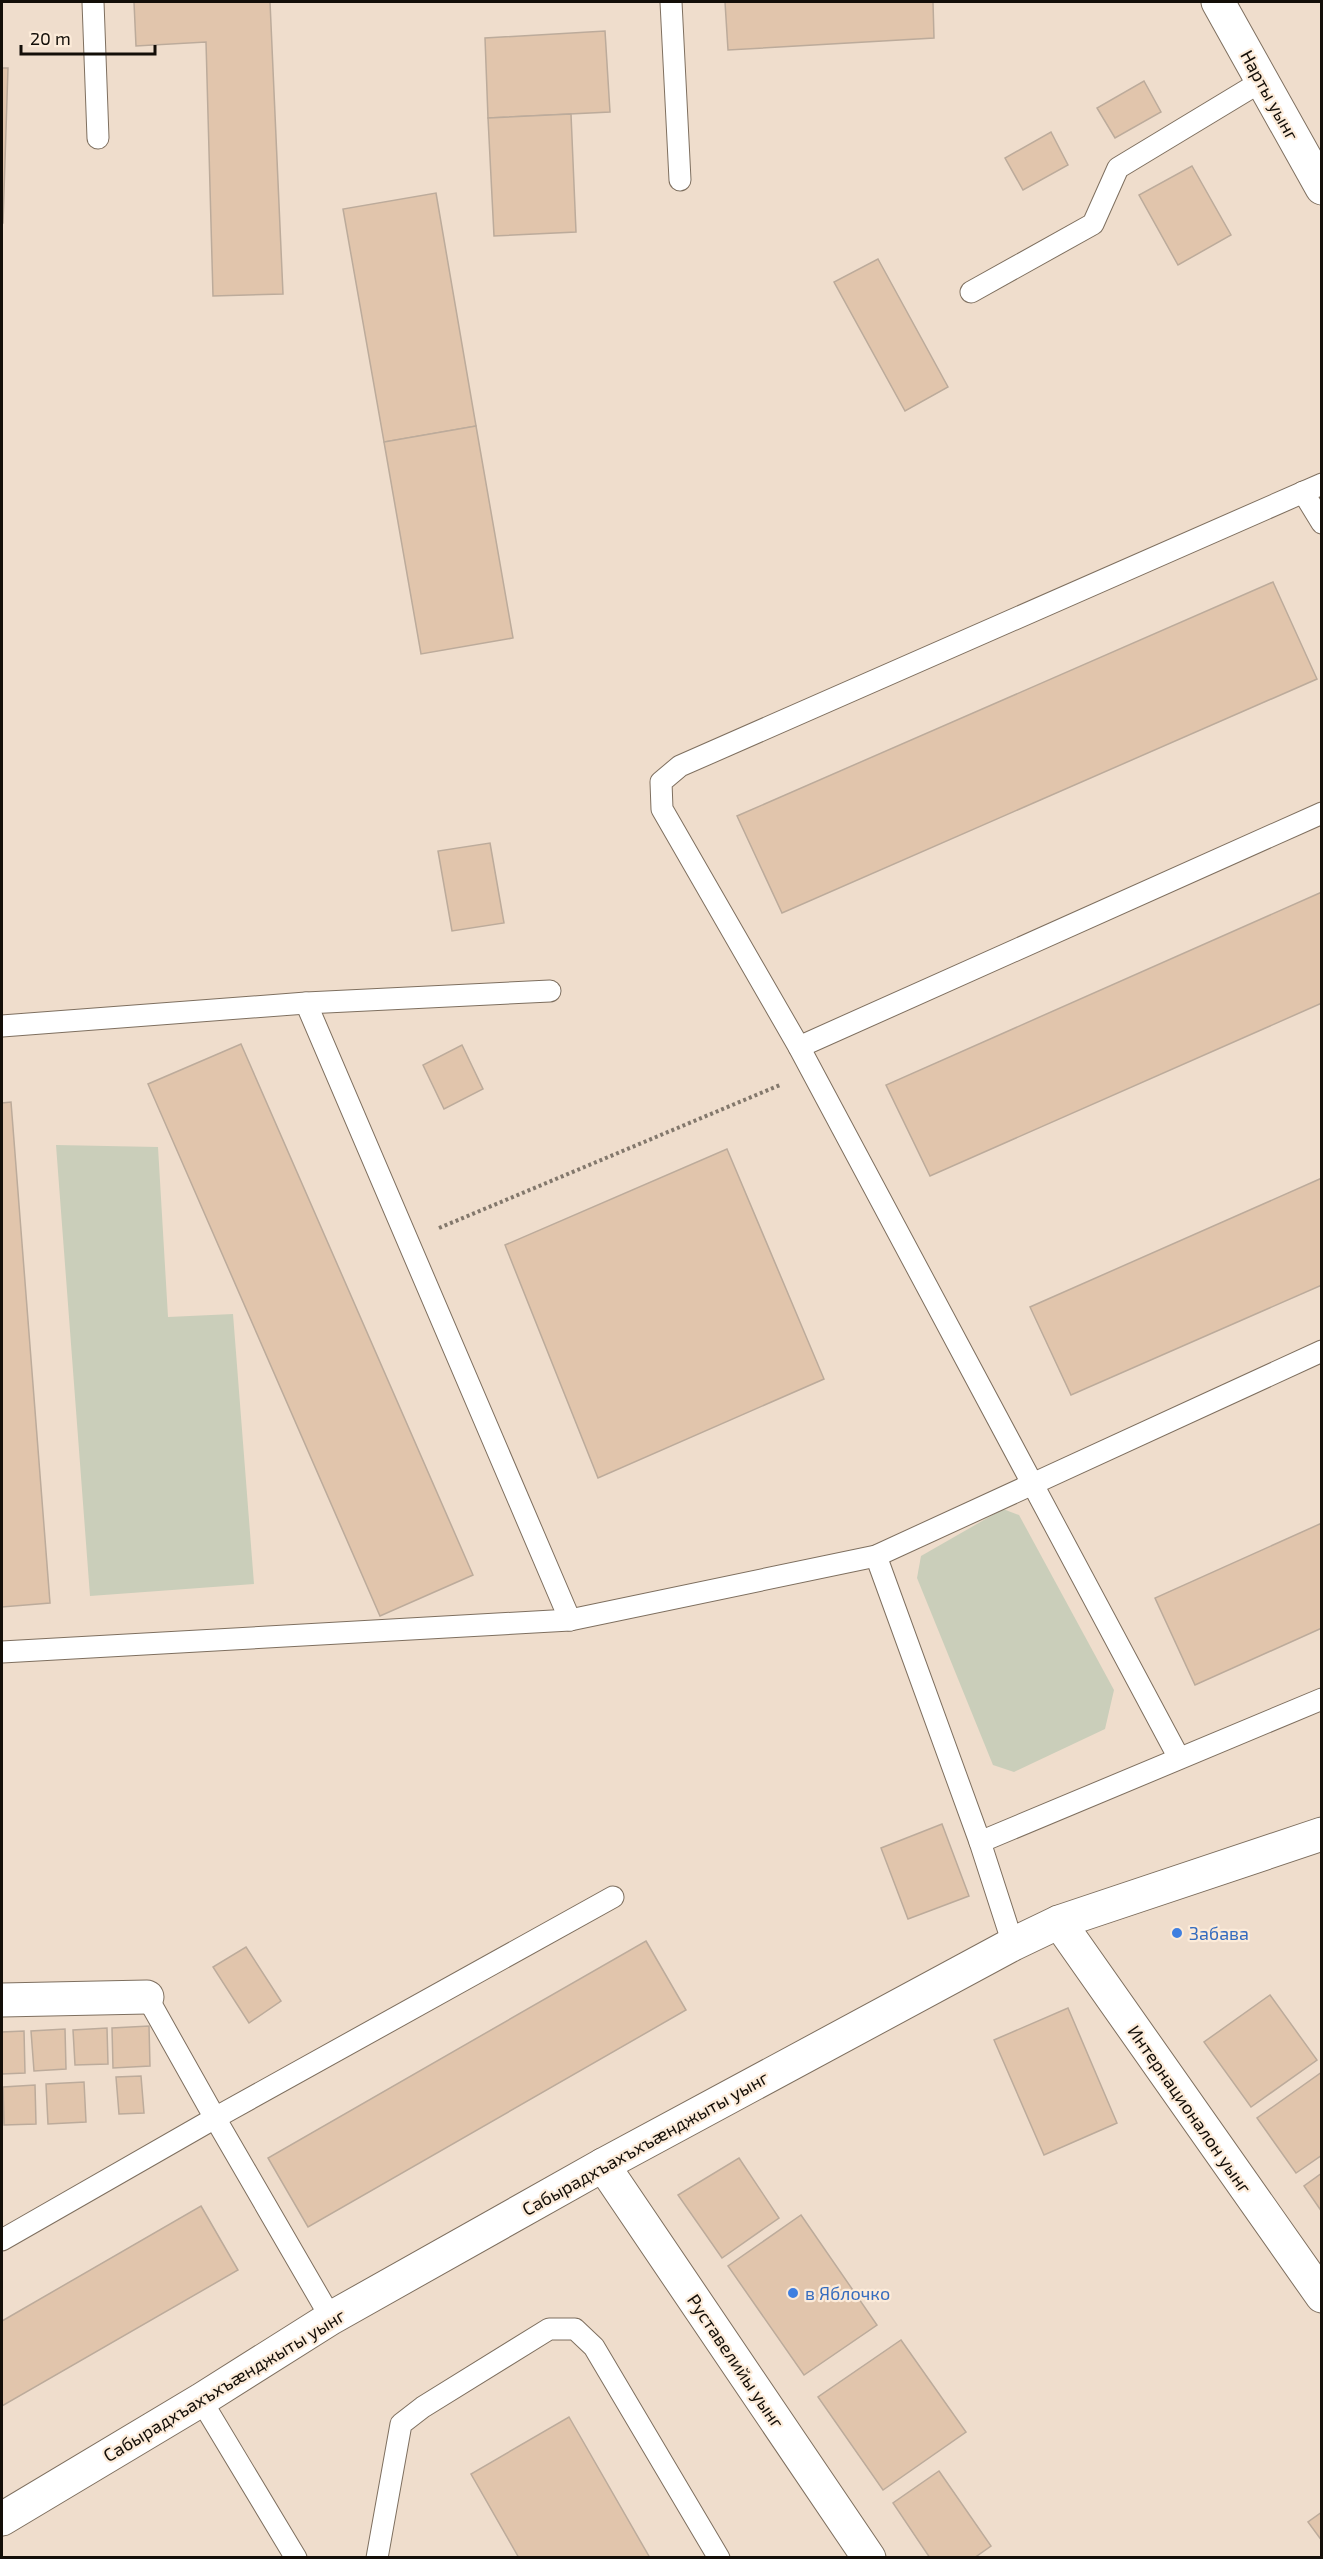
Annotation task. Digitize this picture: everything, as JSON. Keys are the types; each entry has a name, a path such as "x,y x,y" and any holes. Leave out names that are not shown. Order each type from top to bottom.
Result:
{"street":[{"name":"Нарты уынг","path":"1218,2 1322,188"},
{"name":"Сабырадхъахъхъæнджыты уынг","path":"2,2519 201,2400 331,2318 603,2164 1013,1944 1059,1922 1322,1834"},
{"name":"Интернационалон уынг","path":"1059,1922 1322,2296"},
{"path":"2,2000 147,1997"},
{"name":"Руставелийы уынг","path":"603,2164 869,2558"}],"lane":[{"path":"93,2 98,138"},
{"path":"671,2 680,180"},
{"path":"971,292 1093,224 1118,168 1262,81"},
{"path":"1179,1758 799,1047 662,809 661,783 680,766 1312,488 1322,523"},
{"path":"799,1047 1322,813"},
{"path":"2,1026 306,1003 550,991"},
{"path":"306,1003 570,1620"},
{"path":"2,1652 570,1620 876,1556 1322,1352"},
{"path":"876,1556 980,1842 1013,1944"},
{"path":"980,1842 1322,1699"},
{"path":"2,2240 215,2118 613,1897"},
{"path":"147,1997 331,2318"},
{"path":"377,2558 402,2424 423,2407 549,2329 576,2329 594,2347 719,2558"},
{"path":"201,2400 296,2558"}],"path":[{"path":"407,1241 812,1071"}],"green space":[{"path":"56,1145 158,1147 168,1317 233,1314 254,1584 90,1596"},
{"path":"1003,1509 1019,1515 1114,1690 1105,1729 1014,1772 993,1765 917,1578 921,1556"}],"building":[{"path":"134,2 270,2 283,294 213,296 206,42 136,46"},
{"path":"725,2 933,2 934,38 728,50"},
{"path":"605,31 610,112 488,118 485,38"},
{"path":"2,68 8,68 3,223 2,223"},
{"path":"1144,81 1161,112 1115,138 1097,108"},
{"path":"571,114 576,232 494,236 488,118"},
{"path":"1051,132 1068,165 1023,190 1005,158"},
{"path":"1192,166 1231,235 1178,265 1139,195"},
{"path":"436,193 476,426 384,442 343,209"},
{"path":"878,259 948,387 905,411 834,282"},
{"path":"476,426 513,638 421,654 384,442"},
{"path":"1273,582 1317,679 782,913 737,816"},
{"path":"490,843 504,923 452,931 438,851"},
{"path":"1322,892 1322,1003 930,1176 886,1085"},
{"path":"241,1044 473,1575 380,1616 148,1084"},
{"path":"462,1045 483,1089 444,1109 423,1065"},
{"path":"11,1102 50,1603 2,1607 2,1103"},
{"path":"727,1149 824,1379 598,1478 505,1245"},
{"path":"1322,1178 1322,1285 1071,1395 1030,1307"},
{"path":"1322,1523 1322,1628 1195,1685 1155,1598"},
{"path":"942,1824 969,1896 908,1919 881,1848"},
{"path":"646,1941 686,2010 308,2227 268,2158"},
{"path":"246,1947 281,2001 249,2023 213,1967"},
{"path":"1270,1995 1317,2060 1251,2107 1204,2042"},
{"path":"1068,2008 1117,2123 1044,2155 994,2040"},
{"path":"149,2026 150,2066 113,2068 112,2028"},
{"path":"107,2028 108,2064 75,2065 73,2030"},
{"path":"65,2029 66,2069 34,2071 31,2031"},
{"path":"24,2031 25,2073 2,2074 2,2032"},
{"path":"1322,2072 1322,2155 1296,2173 1257,2118"},
{"path":"141,2076 144,2113 119,2114 116,2077"},
{"path":"84,2082 86,2122 48,2124 46,2084"},
{"path":"35,2085 36,2124 4,2125 3,2087"},
{"path":"739,2158 779,2218 722,2258 678,2195"},
{"path":"1322,2173 1322,2212 1304,2186"},
{"path":"201,2206 238,2270 2,2406 2,2321"},
{"path":"801,2215 877,2325 804,2375 728,2266"},
{"path":"901,2340 966,2432 883,2490 818,2397"},
{"path":"569,2417 650,2558 519,2558 471,2474"},
{"path":"939,2471 991,2546 974,2558 930,2558 893,2503"},
{"path":"1322,2512 1322,2541 1308,2522"}],"place":[{"name":"Забава","path":"1177,1933"},
{"name":"в Яблочко","path":"793,2293"}]}
